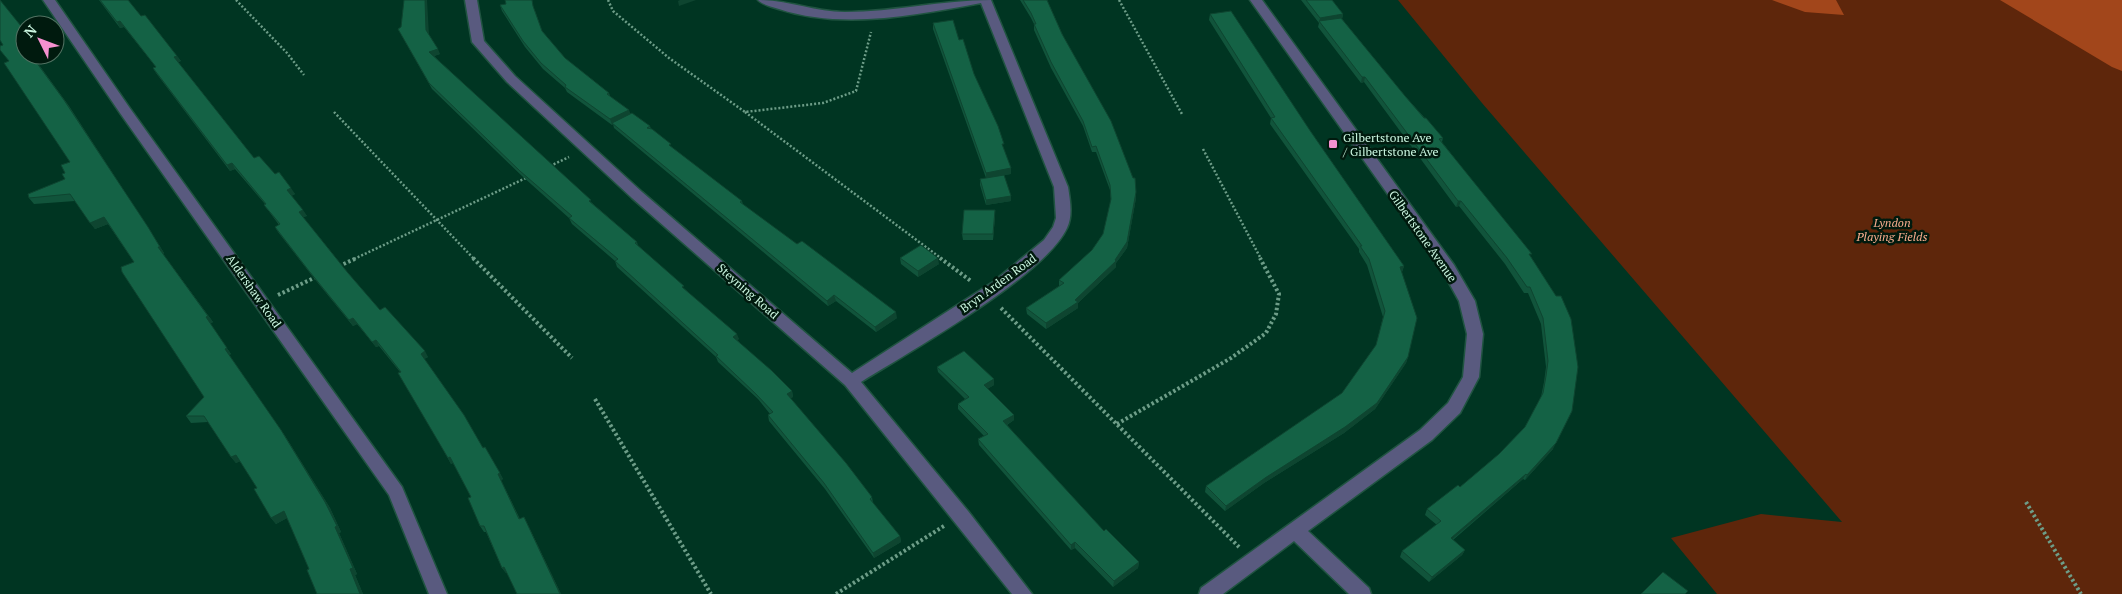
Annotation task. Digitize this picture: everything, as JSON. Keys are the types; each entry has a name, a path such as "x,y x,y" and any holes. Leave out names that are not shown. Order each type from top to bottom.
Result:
{"street":[{"name":"Aldershaw Road","path":"49,0 124,110 396,492 438,594"},
{"name":"Steyning Road","path":"471,0 478,42 511,79 587,149 851,381 962,516 1022,594"},
{"path":"764,0 803,11 831,15 875,14 979,0"},
{"name":"Bryn Arden Road","path":"851,381 1029,263 1050,244 1060,229 1064,204 1061,187 985,0"},
{"name":"Gilbertstone Avenue","path":"1208,594 1426,435 1454,408 1471,377 1475,334 1467,301 1449,269 1256,0"},
{"path":"1296,530 1362,594"}],"path":[{"path":"236,0 287,53 304,75"},
{"path":"608,0 613,11 669,58 745,112 986,293 1253,561"},
{"path":"1119,0 1182,114"},
{"path":"745,112 823,103 856,90 875,14"},
{"path":"334,112 436,220 572,358"},
{"path":"543,170 587,149"},
{"path":"1117,424 1231,358 1266,333 1276,314 1279,294 1203,149"},
{"path":"332,269 534,174"},
{"path":"262,302 323,274"},
{"path":"594,398 711,594"},
{"path":"2026,502 2081,594"},
{"path":"836,594 962,516"}],"green space":[{"name":"Lyndon Playing Fields","path":"1398,0 2122,0 2122,594 1717,594 1671,538 1761,514 1842,522 1482,103"}],"shaded area":[{"path":"1772,0 1836,0 1844,15 1805,12"},
{"path":"2000,0 2122,0 2122,71 2112,67"}],"building":[{"path":"0,0 15,19 15,65 38,65 64,100 148,227 160,247 158,247 208,316 206,317 227,348 225,349 281,430 325,502 337,526 335,527 353,568 350,569 360,594 317,594 307,570 309,569 284,511 271,518 254,489 257,488 236,455 231,457 204,416 186,416 204,397 122,272 121,267 134,262 104,217 90,223 70,194 29,198 28,194 65,179 62,174 65,173 61,165 70,162 4,63 9,61 0,50 0,46 3,45 0,40"},
{"path":"100,0 128,0 141,16 145,15 177,56 174,57 254,158 259,156 275,174 279,172 291,188 287,190 303,210 299,212 348,273 380,310 385,307 425,351 421,354 464,415 500,473 498,474 519,519 524,517 560,594 517,594 504,567 502,568 484,526 480,526 468,498 471,497 450,457 448,458 398,373 401,372 376,340 372,342 353,318 349,320 309,271 275,227 280,224 264,205 266,204 232,163 227,165 153,68 156,67 120,21 117,22"},
{"path":"404,0 425,0 426,30 438,49 429,52 591,200 589,201 637,242 635,243 684,286 682,287 737,334 733,337 792,391 787,394 846,463 872,497 870,499 900,536 873,553 824,483 768,415 773,412 756,394 716,356 718,355 615,261 618,259 569,218 572,216 520,171 429,83 398,29 401,27"},
{"path":"505,0 532,0 542,31 565,58 629,110 610,119 565,87 566,85 541,63 523,41 500,5 506,4"},
{"path":"1023,0 1047,0 1062,34 1111,121 1133,178 1135,178 1136,192 1127,242 1116,261 1075,300 1078,302 1046,323 1026,308 1064,283 1059,280 1092,250 1103,234 1111,199 1110,185 1096,146 1092,147 1083,121 1051,62 1034,24 1036,24"},
{"path":"1306,0 1332,0 1343,14 1320,18"},
{"path":"1231,11 1311,132 1404,266 1400,267 1417,318 1408,357 1377,403 1345,427 1265,478 1226,506 1206,486 1342,393 1376,345 1385,311 1369,259 1360,246 1362,246 1271,118 1275,117 1210,14"},
{"path":"1341,18 1405,96 1443,138 1439,139 1532,254 1529,254 1556,296 1561,296 1571,319 1578,367 1572,411 1556,443 1527,475 1451,538 1465,550 1432,577 1402,551 1441,521 1427,509 1458,485 1460,487 1499,454 1525,427 1543,393 1546,376 1548,361 1543,318 1530,287 1527,287 1507,258 1461,201 1458,201 1365,77 1362,77 1319,21"},
{"path":"953,20 959,40 963,39 974,74 998,126 1004,144 1002,144 1011,168 986,173 933,23"},
{"path":"632,113 650,126 647,128 652,129 671,144 669,145 742,201 740,202 797,244 802,241 896,312 875,327 834,295 827,301 612,123"},
{"path":"1004,175 1011,196 986,200 980,179"},
{"path":"964,210 995,210 993,234 962,234"},
{"path":"921,245 938,258 918,271 900,258"},
{"path":"964,351 994,379 984,385 1014,415 1003,421 1104,531 1106,529 1139,562 1114,581 1075,542 1071,545 978,439 988,434 958,404 969,397 937,367"},
{"path":"1663,572 1688,591 1685,594 1641,594"}],"place":[{"name":"Gilbertstone Ave / Gilbertstone Ave","path":"1333,144"}]}
